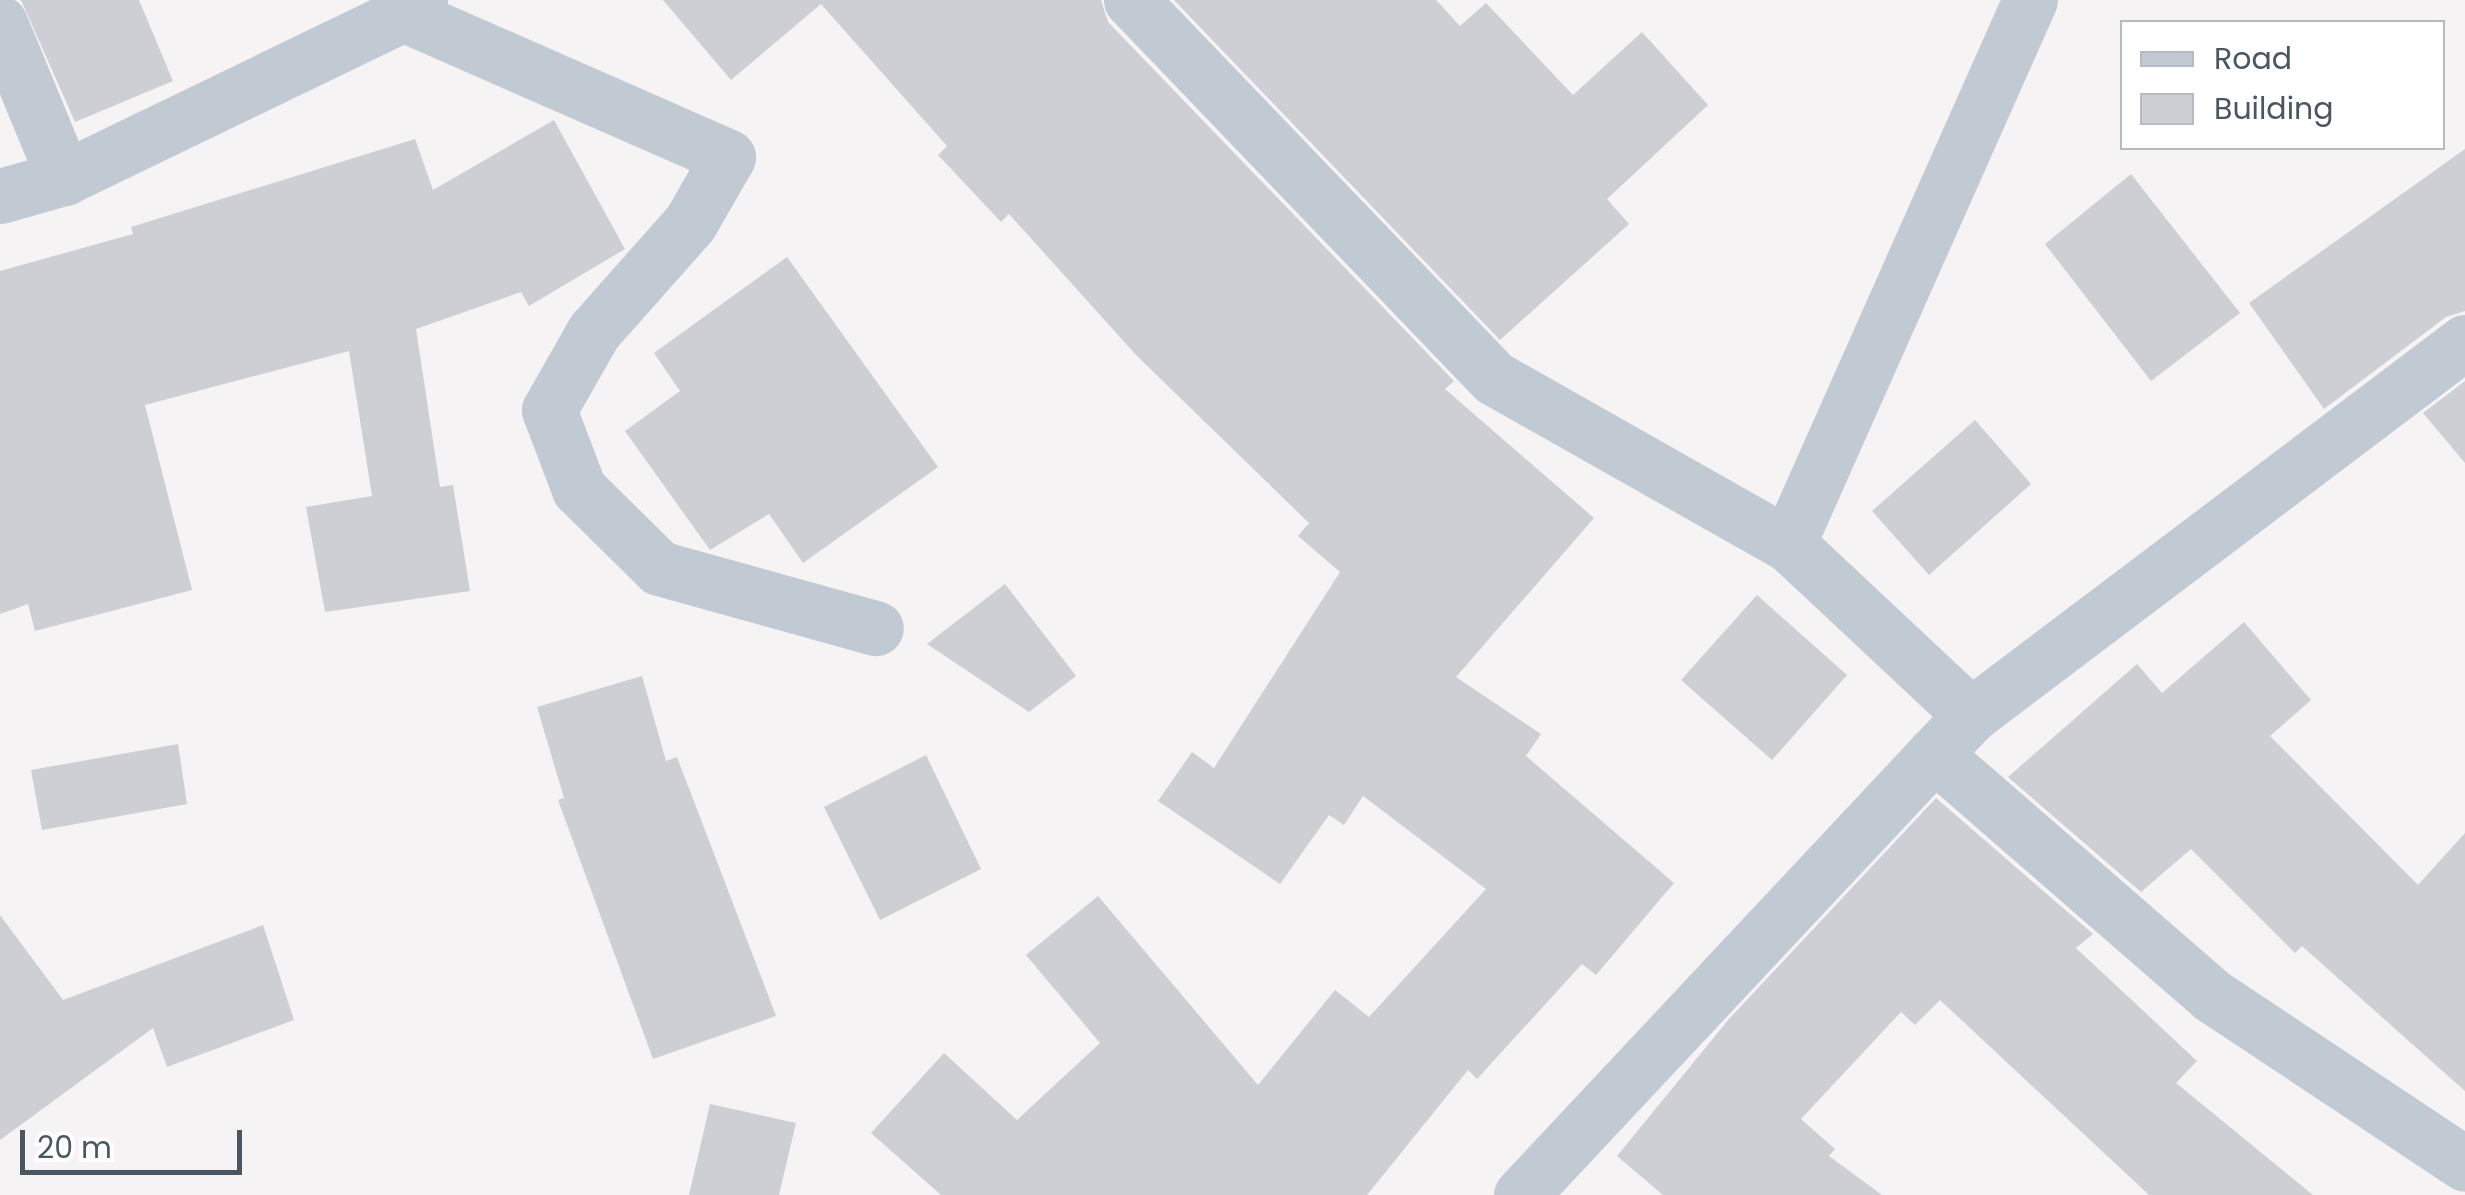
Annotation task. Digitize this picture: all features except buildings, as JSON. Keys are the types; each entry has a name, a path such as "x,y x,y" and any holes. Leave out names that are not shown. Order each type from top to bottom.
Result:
{"street":[{"path":"1131,0 1494,378 1788,544 1971,714"},
{"path":"1788,544 2030,0"},
{"path":"0,196 64,178 411,7 728,157 690,223 594,330 549,410 579,489 659,568 876,628"},
{"path":"0,23 64,178"},
{"path":"1521,1195 1971,714 2465,342"},
{"path":"1934,754 2210,995 2465,1164"}]}
